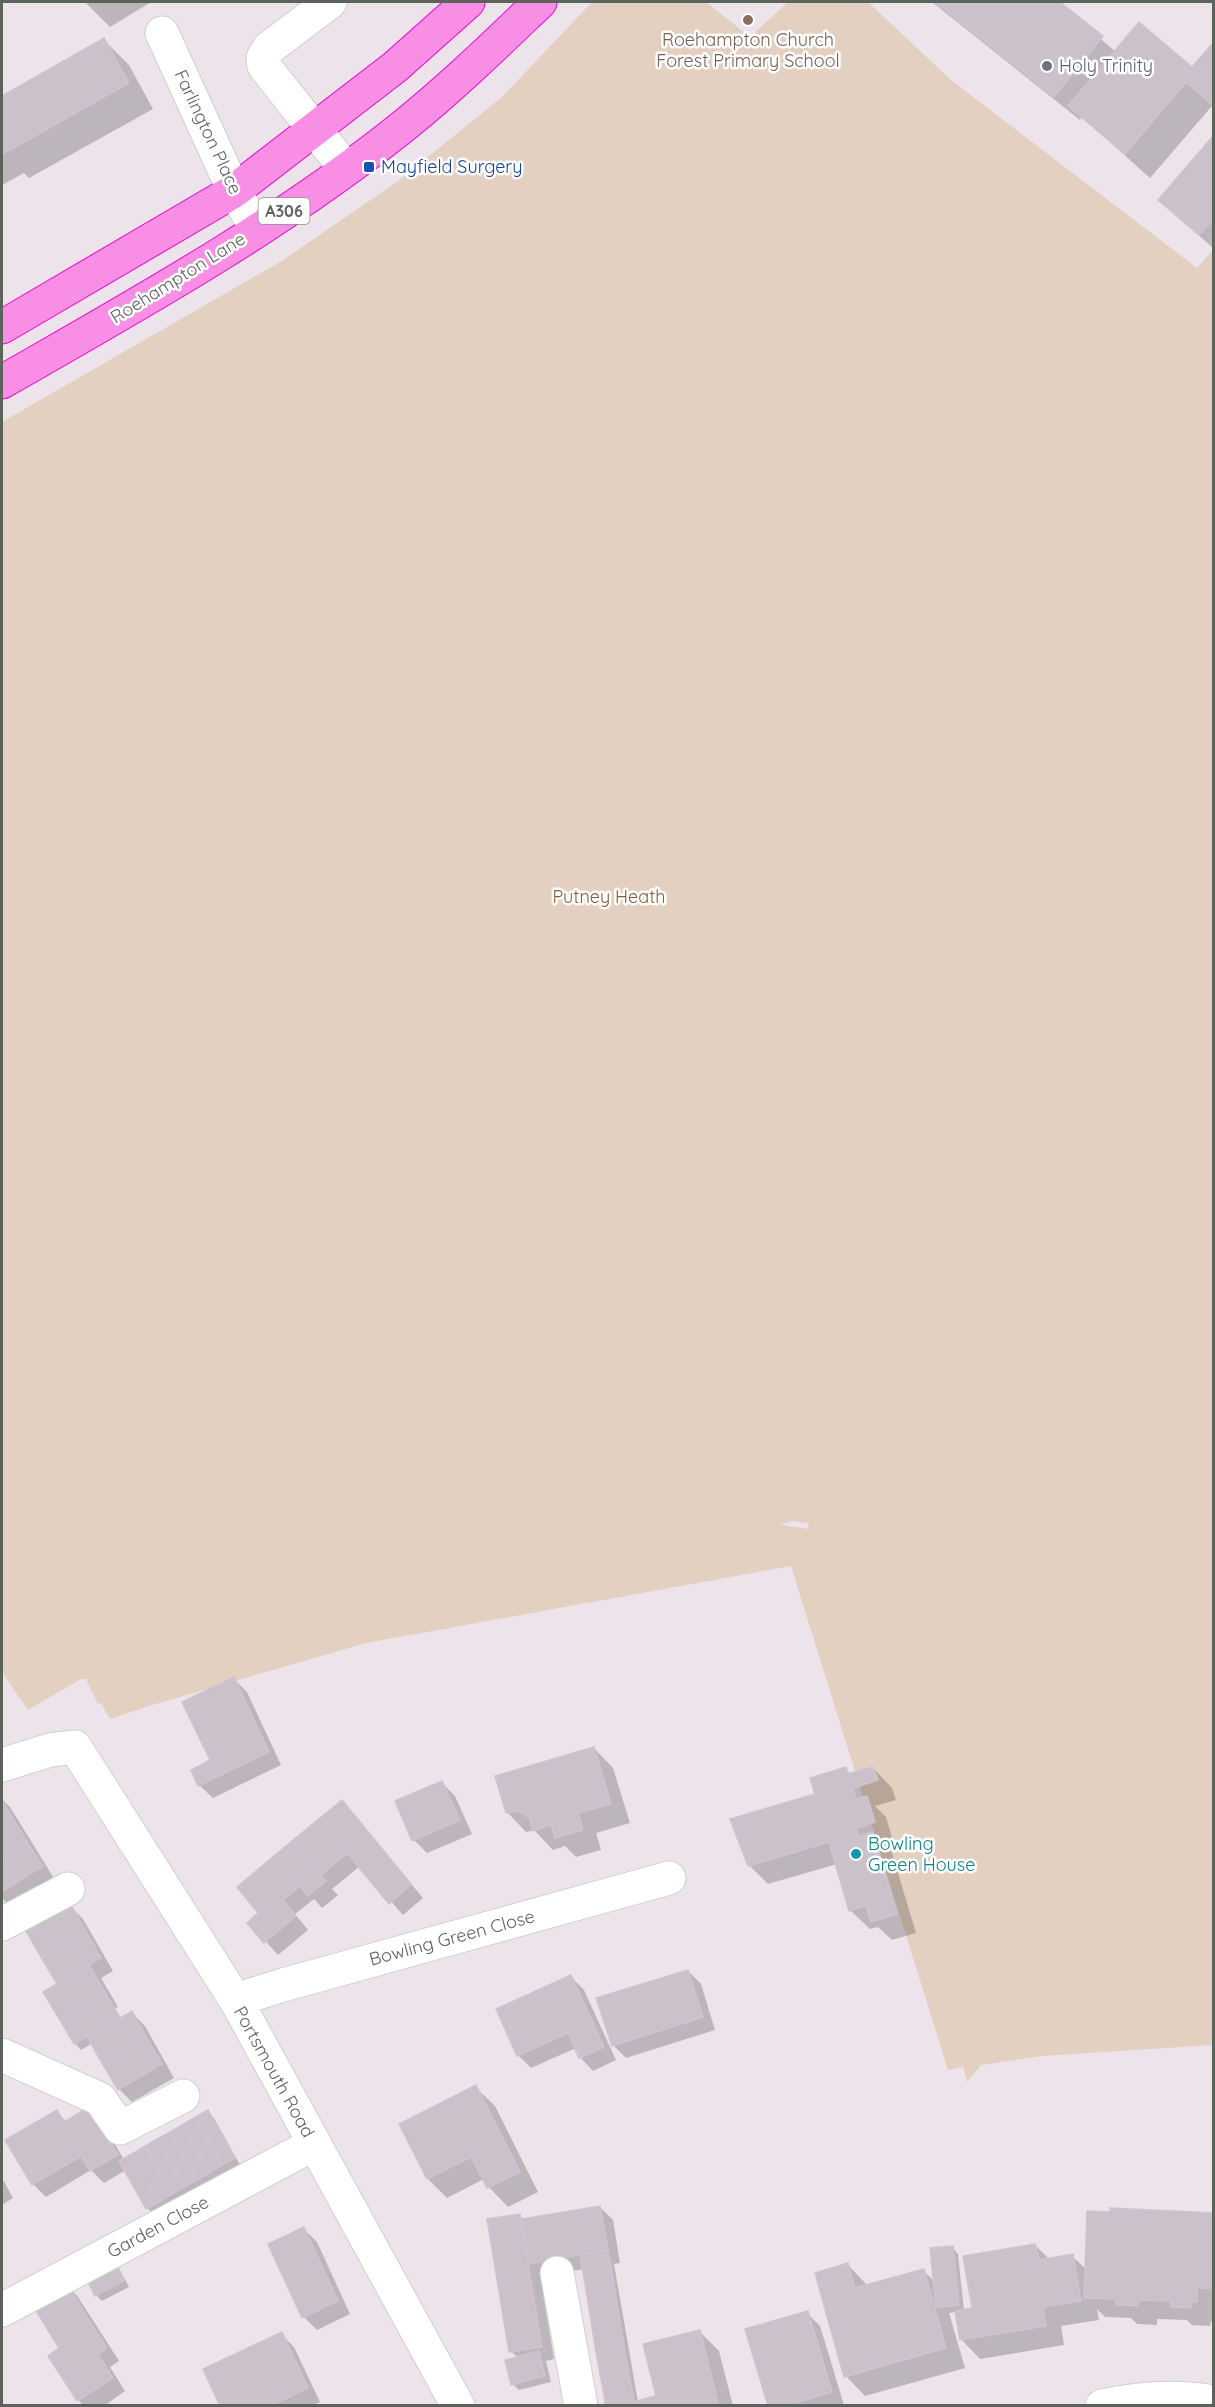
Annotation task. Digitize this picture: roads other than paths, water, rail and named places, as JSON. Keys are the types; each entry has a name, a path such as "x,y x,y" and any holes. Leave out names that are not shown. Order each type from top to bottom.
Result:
{"highway":[{"name":"A306","path":"2,327 234,191 395,67 468,2"},
{"name":"Roehampton Lane","path":"2,382 135,305 257,229 346,169 406,124 473,67 540,2"}],"street":[{"path":"330,2 269,48 263,58 264,66 346,169"},
{"name":"Farlington Place","path":"162,33 234,191 257,229"},
{"name":"Portsmouth Road","path":"2,1765 50,1750 75,1747 238,2004 458,2406"},
{"name":"Bowling Green Close","path":"238,2004 251,1995 283,1985 669,1878"},
{"path":"2,1924 68,1889"},
{"path":"2,2055 100,2099 120,2128 183,2096"},
{"name":"Garden Close","path":"2,2310 314,2144"},
{"path":"557,2273 581,2406"},
{"path":"1102,2406 1138,2398 1192,2398 1214,2402"}],"place":[{"name":"Roehampton Church Forest Primary School","path":"748,20"},
{"name":"Holy Trinity","path":"1047,66"},
{"name":"Mayfield Surgery","path":"369,167"},
{"name":"Bowling Green House","path":"856,1854"}],"park label":[{"name":"Putney Heath","path":"609,897"}]}
